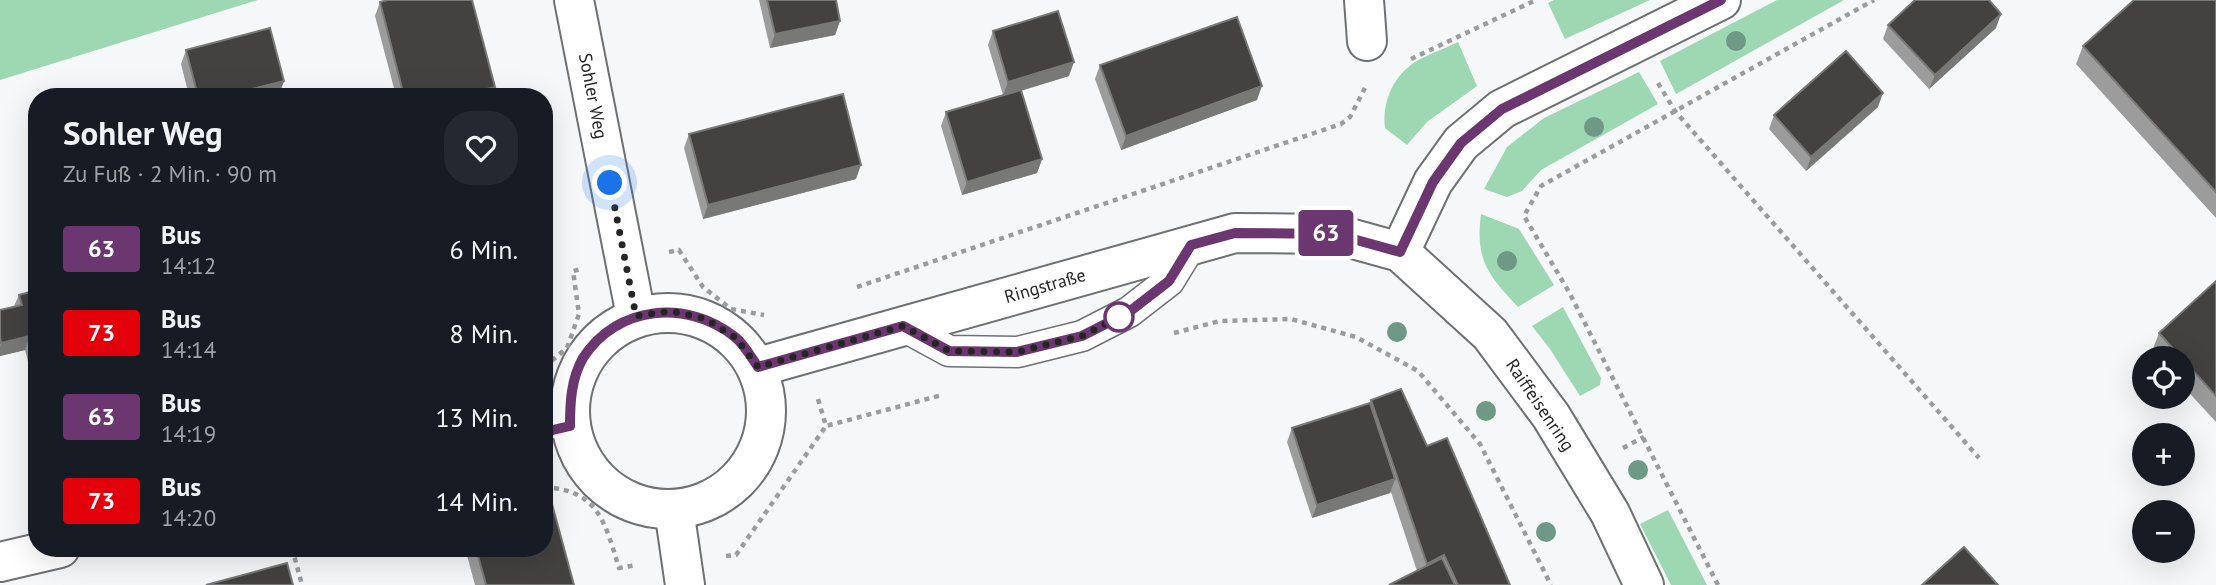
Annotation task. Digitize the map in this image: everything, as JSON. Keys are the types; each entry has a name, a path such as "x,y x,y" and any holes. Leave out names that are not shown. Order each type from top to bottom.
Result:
{"street":[{"name":"Sohler Weg","path":"574,0 636,316"},
{"path":"1364,0 1367,41"},
{"path":"1400,252 1433,182 1461,143 1502,109 1721,0"},
{"name":"Ringstraße","path":"758,367 1235,233 1335,234"},
{"name":"Raiffeisenring","path":"1335,234 1400,252 1490,334 1551,416 1610,513 1644,585"},
{"path":"671,311 706,319 736,338 758,367 768,404 763,443 743,477 712,500 674,509 649,508 627,500 606,488 589,470 577,449 557,429 583,359 606,333 636,316 671,311"},
{"path":"674,509 685,585"},
{"path":"0,562 28,555"}],"lane":[{"path":"903,326 949,351 1017,352 1082,336 1129,312 1169,281 1191,245"}],"path":[{"path":"1404,62 1536,0"},
{"path":"1717,585 1569,292 1524,216 1541,186 1874,0"},
{"path":"846,291 1342,124 1350,117 1370,79 1367,41"},
{"path":"1636,43 1675,111 1979,458"},
{"path":"1167,335 1220,321 1291,319 1356,337 1418,371 1480,444 1551,585"},
{"path":"805,354 826,426 944,395"},
{"path":"1622,449 1644,438"},
{"path":"294,557 302,585"}],"green space":[{"path":"0,0 258,0 0,80"},
{"path":"1554,0 1650,0 1565,39 1548,3"},
{"path":"1777,0 1844,0 1676,94 1660,61"},
{"path":"1458,42 1477,86 1427,122 1407,145 1385,128 1385,110 1390,92 1399,77 1412,64"},
{"path":"1639,72 1658,104 1541,170 1522,191 1507,197 1484,189 1507,147 1544,118"},
{"path":"1481,214 1519,229 1554,285 1518,307 1486,266 1480,243"},
{"path":"1563,307 1601,378 1600,385 1580,396 1532,326"},
{"path":"1668,510 1707,585 1671,585 1640,524"}],"building":[{"path":"472,0 495,87 402,88 380,2"},
{"path":"767,0 836,0 840,21 775,34"},
{"path":"1915,0 1989,0 2001,14 1935,75 1888,25"},
{"path":"2134,0 2216,0 2216,192 2083,46"},
{"path":"1058,11 1074,62 1008,82 993,31"},
{"path":"1237,17 1262,86 1126,136 1100,65"},
{"path":"270,28 284,81 256,88 196,88 186,50"},
{"path":"1846,51 1883,93 1811,157 1774,115"},
{"path":"1021,90 1042,159 967,182 946,112"},
{"path":"843,94 861,165 708,205 689,134"},
{"path":"2216,281 2216,396 2195,373 2195,346 2171,346 2159,333"},
{"path":"28,292 28,336 1,343 0,310 22,305 19,295"},
{"path":"1401,389 1427,446 1447,438 1510,585 1458,585 1444,555 1427,564 1371,400"},
{"path":"1370,403 1395,479 1317,505 1292,428"},
{"path":"553,508 574,585 486,585 478,557 553,557"},
{"path":"1964,547 1998,585 1922,585"},
{"path":"1442,558 1455,585 1389,585"},
{"path":"287,563 293,585 206,585"}],"bus line":[{"name":"63","path":"553,430 570,426 571,391 583,359 606,333 636,316 671,311 706,319 736,338 758,367 903,326 949,351 1017,352 1082,336 1129,312 1169,281 1191,245 1235,233 1335,234 1400,252 1433,182 1461,143 1502,109 1721,0"}],"route":[{"path":"610,183 636,316 671,311 706,319 736,338 758,367 903,326 949,351 1017,352 1082,336 1129,312 1119,317"}]}
